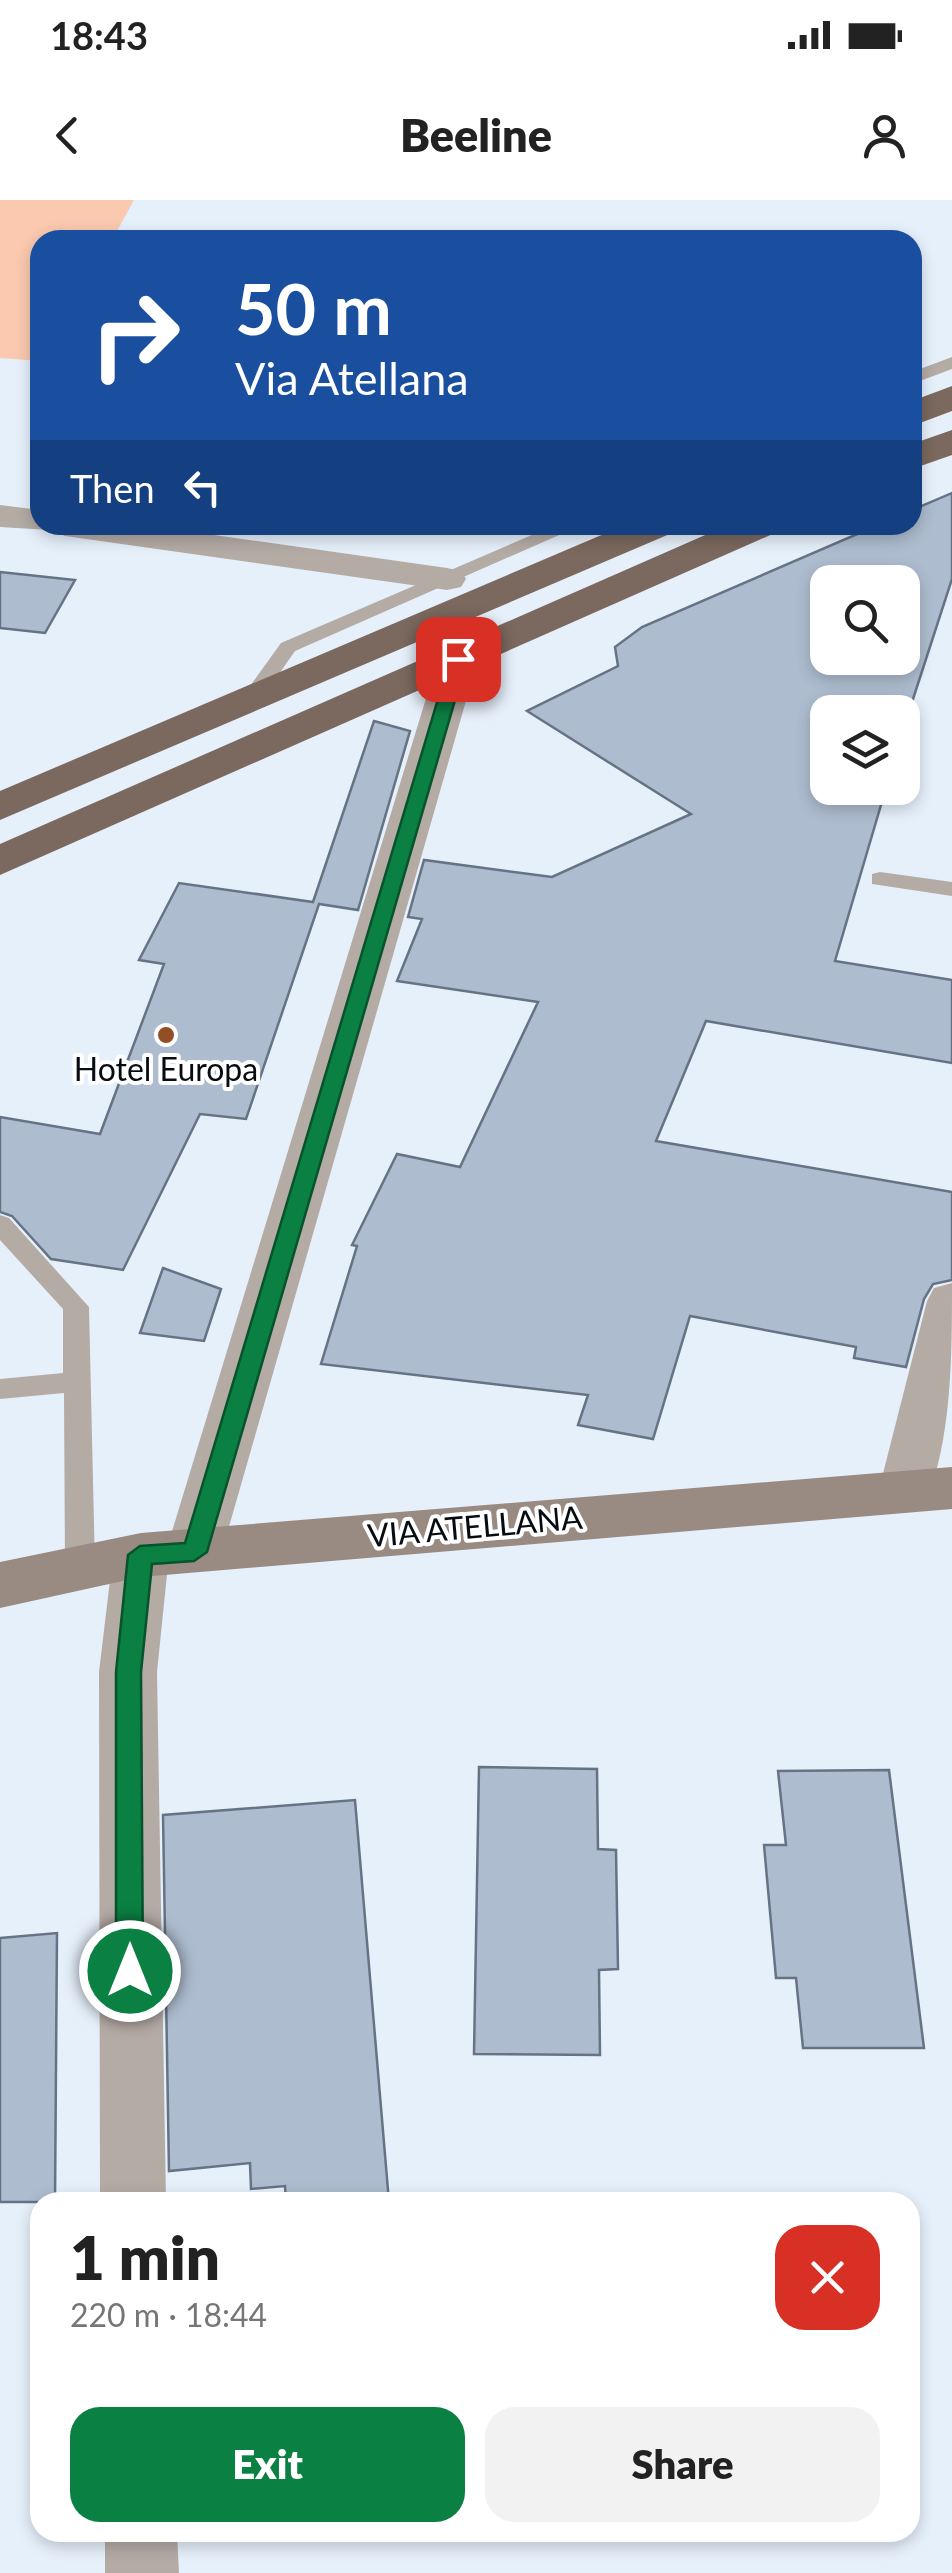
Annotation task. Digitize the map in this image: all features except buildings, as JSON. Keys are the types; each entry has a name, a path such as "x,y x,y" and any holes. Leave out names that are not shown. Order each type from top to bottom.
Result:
{"highway":[{"path":"922,410 952,397"},
{"path":"922,454 952,441"},
{"path":"5,805 635,535"},
{"path":"0,861 738,535"},
{"path":"0,892 212,770"}],"main road":[{"name":"VIA ATELLANA","path":"0,1585 168,1553 940,1497"}],"street":[{"path":"0,516 30,520"},
{"path":"136,535 447,579"},
{"path":"133,2192 128,1672 458,659"},
{"path":"940,1497 952,1300"},
{"path":"141,2542 142,2573"}],"lane":[{"path":"922,375 952,362"},
{"path":"251,700 288,647 549,535"},
{"path":"880,878 952,889"},
{"path":"0,1224 76,1307 80,1567"},
{"path":"0,1389 78,1382"}],"shaded area":[{"path":"0,200 134,200 118,230 30,230 30,360 0,358"}],"place":[{"name":"Hotel Europa","path":"166,1035"}],"route":[{"path":"130,1971 128,1672 140,1555 194,1552 458,659"}]}
